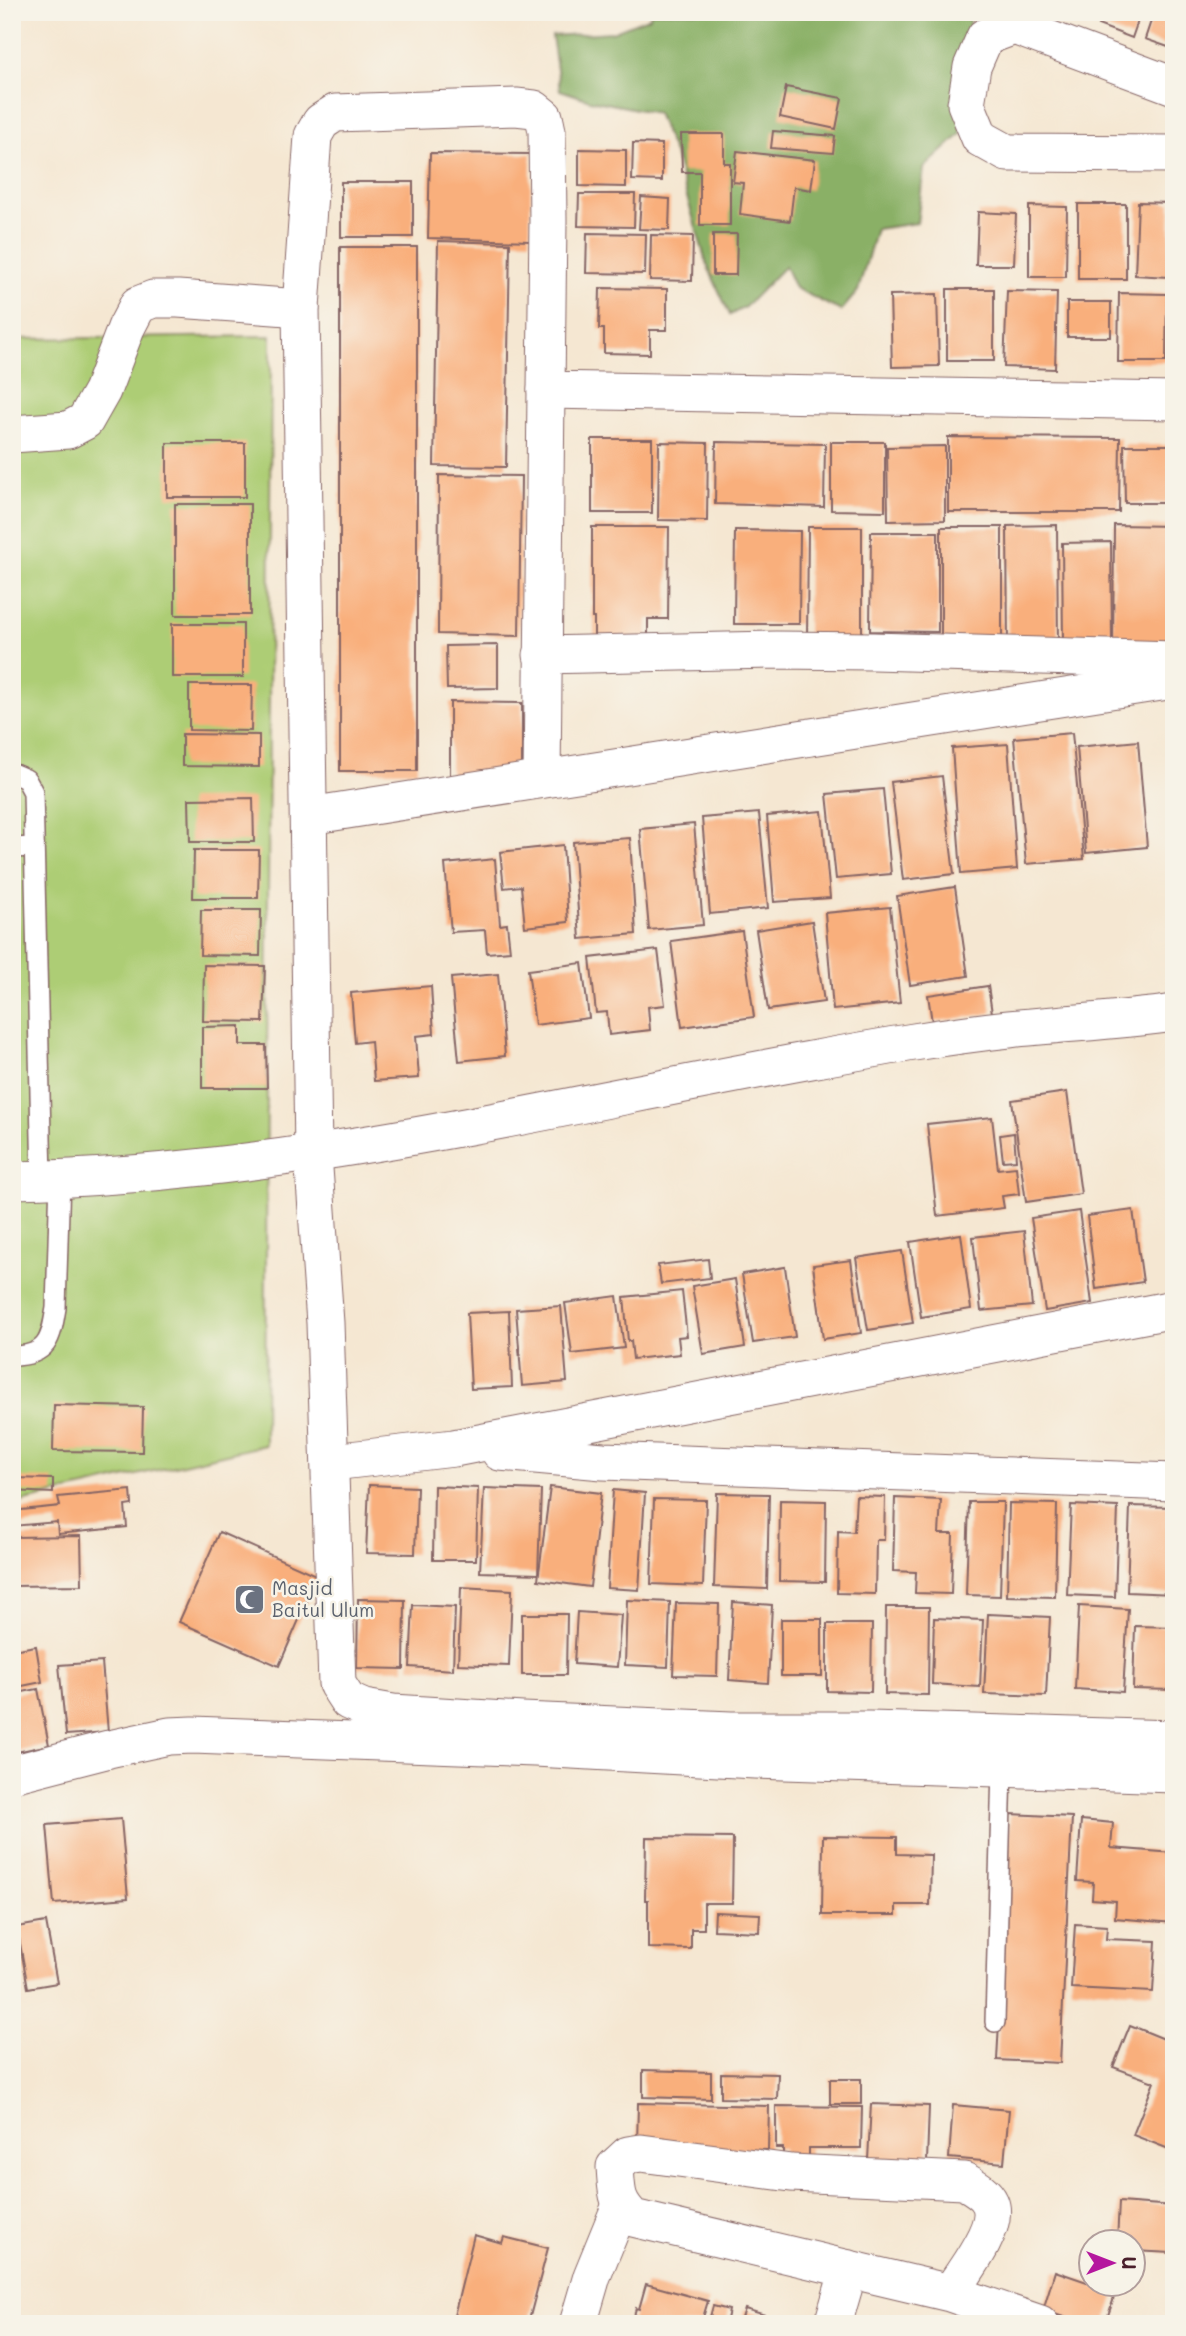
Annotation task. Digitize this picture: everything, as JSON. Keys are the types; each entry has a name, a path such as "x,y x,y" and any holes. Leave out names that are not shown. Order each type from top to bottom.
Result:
{"street":[{"path":"1174,86 1014,26 985,37 972,67 966,104 980,138 1007,153 1174,154"},
{"path":"542,779 548,221 547,131 544,117 534,109 516,107 335,113 321,121 313,136 301,308 313,1154 326,1323 337,1684 348,1701 364,1708 393,1713 717,1730 869,1730 1174,1738"},
{"path":"12,433 68,430 85,421 102,391 126,328 138,305 153,299 178,299 301,308"},
{"path":"546,390 1174,401"},
{"path":"542,656 804,650 1174,660"},
{"path":"309,816 1174,680"},
{"path":"38,1179 313,1154 473,1126 808,1060 936,1039 1174,1013"},
{"path":"332,1462 454,1448 1174,1309"},
{"path":"454,1448 603,1461 1174,1482"},
{"path":"12,1774 169,1736 193,1735 1174,1774"},
{"path":"950,2293 970,2264 991,2221 990,2203 978,2189 964,2181 791,2173 641,2152 628,2155 615,2167 616,2190 621,2205 634,2218 950,2293 1040,2324"},
{"path":"578,2324 592,2276 621,2205"},
{"path":"833,2324 849,2269"}],"lane":[{"path":"12,773 26,779 33,792 38,1179 56,1308 49,1342 39,1351 24,1356 12,1356"},
{"path":"12,848 34,847"},
{"path":"995,2021 1002,1769"}],"green space":[{"path":"651,12 966,12 976,44 961,134 924,168 917,223 876,229 858,291 841,311 795,288 785,266 745,307 730,315 707,265 675,156 657,113 590,100 560,90 552,36 612,32 650,17"},
{"path":"271,336 265,1445 12,1504 12,339"}],"building":[{"path":"1103,12 1141,12 1132,38 1098,25"},
{"path":"1154,12 1174,12 1174,49 1145,39"},
{"path":"786,87 842,98 836,129 780,117"},
{"path":"773,131 835,136 833,153 771,148"},
{"path":"681,134 724,134 724,163 730,163 730,225 700,225 700,172 682,172"},
{"path":"633,143 662,144 662,181 632,180"},
{"path":"579,149 626,150 626,187 579,186"},
{"path":"737,151 815,160 811,190 794,187 790,221 740,214 743,183 733,182"},
{"path":"430,153 531,154 530,241 428,238"},
{"path":"341,182 413,182 413,237 341,237"},
{"path":"579,194 635,194 634,227 578,226"},
{"path":"641,197 670,199 669,230 639,229"},
{"path":"1138,202 1171,203 1169,277 1135,275"},
{"path":"1078,204 1126,204 1126,279 1078,279"},
{"path":"1029,206 1067,207 1066,277 1029,277"},
{"path":"978,212 1016,214 1014,265 976,265"},
{"path":"587,233 646,234 645,274 586,273"},
{"path":"713,234 737,234 736,275 713,275"},
{"path":"651,235 693,236 692,281 650,280"},
{"path":"438,241 510,243 506,467 434,466"},
{"path":"340,247 417,247 417,771 340,771"},
{"path":"600,288 667,289 667,330 650,330 650,354 604,353 604,329 599,329"},
{"path":"947,289 994,289 994,361 947,361"},
{"path":"1007,291 1057,292 1055,369 1004,367"},
{"path":"1119,293 1167,294 1166,362 1118,362"},
{"path":"937,294 939,366 892,367 890,295"},
{"path":"1067,302 1111,302 1111,337 1067,337"},
{"path":"948,437 1120,438 1119,512 948,512"},
{"path":"592,439 652,439 652,513 592,513"},
{"path":"659,442 708,443 707,521 658,520"},
{"path":"716,442 825,444 824,507 715,504"},
{"path":"831,442 885,442 885,511 831,510"},
{"path":"167,443 245,443 245,497 167,497"},
{"path":"1124,445 1174,445 1174,503 1125,503"},
{"path":"945,446 945,520 888,521 887,447"},
{"path":"439,475 521,476 519,636 438,634"},
{"path":"175,504 250,504 250,615 175,615"},
{"path":"1057,525 1058,647 1008,648 1007,526"},
{"path":"1114,525 1174,526 1174,655 1113,655"},
{"path":"592,527 669,527 668,619 648,619 648,643 594,643"},
{"path":"808,527 862,527 862,641 807,641"},
{"path":"941,527 1002,527 1002,651 941,651"},
{"path":"735,530 800,531 799,624 734,624"},
{"path":"871,532 938,532 938,632 870,631"},
{"path":"1111,542 1112,643 1063,644 1062,543"},
{"path":"172,624 243,624 243,677 172,677"},
{"path":"498,645 498,688 447,689 446,646"},
{"path":"189,685 252,685 251,731 189,730"},
{"path":"450,702 522,703 522,776 450,776"},
{"path":"1072,733 1084,859 1026,864 1014,738"},
{"path":"182,734 259,735 259,767 182,766"},
{"path":"1138,741 1147,847 1086,853 1077,747"},
{"path":"1008,744 1017,869 961,874 952,748"},
{"path":"942,776 954,874 903,880 891,782"},
{"path":"883,789 891,874 836,879 827,794"},
{"path":"253,798 254,842 190,842 189,799"},
{"path":"822,811 830,898 774,902 767,816"},
{"path":"759,813 768,908 710,914 702,818"},
{"path":"694,824 703,925 649,930 640,829"},
{"path":"630,838 636,934 580,939 573,842"},
{"path":"563,845 568,922 525,927 521,886 504,888 500,852"},
{"path":"194,850 259,850 258,898 193,898"},
{"path":"495,859 500,925 507,924 510,951 487,953 485,930 451,932 445,864"},
{"path":"955,887 968,976 910,985 897,896"},
{"path":"890,907 900,1003 833,1010 825,913"},
{"path":"201,910 261,910 260,956 200,955"},
{"path":"812,921 824,1002 768,1010 756,930"},
{"path":"742,931 754,1017 682,1027 671,941"},
{"path":"658,950 665,1005 648,1007 650,1030 609,1035 607,1012 596,1013 590,958"},
{"path":"582,963 589,1018 535,1025 528,970"},
{"path":"204,965 265,966 263,1022 203,1021"},
{"path":"498,974 505,1056 459,1061 451,978"},
{"path":"431,986 434,1034 416,1036 419,1078 374,1081 371,1041 355,1043 351,993"},
{"path":"988,986 992,1013 932,1022 928,995"},
{"path":"240,1026 240,1045 266,1045 267,1088 202,1088 202,1027"},
{"path":"1067,1092 1081,1194 1026,1202 1012,1100"},
{"path":"992,1117 998,1169 1016,1167 1019,1194 1002,1196 1004,1208 937,1216 927,1124"},
{"path":"1014,1133 1016,1160 1003,1161 1000,1135"},
{"path":"1133,1210 1143,1282 1096,1289 1087,1216"},
{"path":"1079,1211 1092,1303 1045,1311 1031,1218"},
{"path":"1024,1231 1032,1306 981,1311 973,1237"},
{"path":"961,1234 971,1309 921,1317 910,1242"},
{"path":"902,1251 913,1323 868,1330 856,1258"},
{"path":"708,1259 710,1278 661,1284 658,1265"},
{"path":"851,1260 861,1333 823,1339 813,1265"},
{"path":"785,1267 795,1337 753,1343 742,1274"},
{"path":"735,1279 745,1347 703,1354 692,1286"},
{"path":"682,1291 687,1336 678,1337 680,1354 633,1359 631,1341 628,1341 624,1297"},
{"path":"617,1296 624,1348 572,1354 565,1303"},
{"path":"561,1306 567,1382 522,1386 516,1309"},
{"path":"509,1311 512,1387 471,1389 467,1313"},
{"path":"54,1405 143,1407 142,1452 53,1451"},
{"path":"12,1478 53,1479 53,1493 12,1491"},
{"path":"369,1485 417,1487 415,1554 366,1553"},
{"path":"434,1486 478,1488 476,1560 433,1560"},
{"path":"550,1487 601,1493 590,1587 538,1580"},
{"path":"484,1488 541,1490 538,1574 480,1572"},
{"path":"131,1490 132,1505 125,1506 127,1527 58,1534 57,1522 12,1526 12,1511 60,1506 58,1497"},
{"path":"613,1490 645,1493 639,1590 607,1588"},
{"path":"717,1493 769,1494 767,1589 714,1587"},
{"path":"856,1496 885,1497 884,1540 876,1540 875,1594 837,1593 838,1531 854,1532"},
{"path":"895,1498 941,1500 939,1534 953,1534 951,1594 915,1593 916,1572 893,1571"},
{"path":"654,1499 706,1500 703,1586 651,1584"},
{"path":"780,1500 826,1501 825,1582 779,1581"},
{"path":"969,1502 1003,1502 1000,1596 966,1595"},
{"path":"1009,1503 1057,1504 1055,1597 1007,1596"},
{"path":"1071,1505 1118,1507 1115,1597 1067,1595"},
{"path":"1130,1506 1174,1507 1174,1594 1127,1592"},
{"name":"Masjid Baitul Ulum","path":"219,1532 318,1576 279,1666 179,1622"},
{"path":"81,1536 82,1585 12,1586 12,1537"},
{"path":"461,1587 512,1590 509,1666 458,1664"},
{"path":"358,1599 405,1600 404,1669 357,1668"},
{"path":"627,1600 670,1602 668,1667 625,1665"},
{"path":"733,1602 772,1605 768,1683 729,1680"},
{"path":"676,1603 719,1604 717,1676 673,1675"},
{"path":"413,1605 455,1607 453,1670 410,1667"},
{"path":"1079,1606 1128,1609 1123,1692 1075,1689"},
{"path":"886,1607 929,1607 928,1695 885,1694"},
{"path":"577,1612 621,1615 617,1667 574,1664"},
{"path":"522,1614 567,1614 566,1675 522,1675"},
{"path":"988,1614 1050,1617 1046,1696 984,1694"},
{"path":"934,1618 983,1620 980,1687 932,1684"},
{"path":"781,1619 822,1619 822,1676 781,1676"},
{"path":"827,1624 872,1624 871,1692 827,1691"},
{"path":"1135,1626 1174,1627 1174,1690 1133,1689"},
{"path":"36,1646 42,1682 12,1688 12,1650"},
{"path":"102,1662 108,1732 66,1735 59,1665"},
{"path":"38,1689 49,1745 12,1753 12,1694"},
{"path":"1010,1814 1072,1817 1060,2063 997,2060"},
{"path":"121,1819 128,1898 54,1904 47,1825"},
{"path":"1081,1820 1113,1823 1111,1848 1174,1853 1174,1923 1115,1918 1116,1901 1092,1899 1093,1882 1077,1881"},
{"path":"823,1836 897,1837 897,1854 931,1855 930,1905 896,1905 896,1915 822,1915"},
{"path":"646,1837 733,1838 732,1903 704,1903 704,1929 691,1929 691,1949 648,1948 648,1900 645,1900"},
{"path":"715,1912 760,1914 759,1932 714,1930"},
{"path":"46,1922 57,1983 28,1988 17,1927"},
{"path":"1075,1924 1107,1926 1106,1939 1156,1941 1153,1992 1071,1988"},
{"path":"12,1954 21,1995 12,1996"},
{"path":"1130,2025 1174,2043 1174,2151 1133,2135 1154,2082 1113,2067"},
{"path":"643,2070 711,2072 711,2099 643,2097"},
{"path":"721,2073 778,2074 777,2099 721,2098"},
{"path":"830,2079 861,2079 861,2104 830,2104"},
{"path":"638,2103 769,2106 768,2150 637,2146"},
{"path":"871,2104 929,2106 927,2162 868,2160"},
{"path":"953,2105 1009,2110 1004,2163 949,2158"},
{"path":"776,2106 862,2107 861,2148 809,2148 809,2168 783,2167 783,2148 776,2148"},
{"path":"1119,2202 1174,2206 1172,2253 1148,2252 1148,2228 1118,2228"},
{"path":"474,2235 502,2243 504,2237 548,2248 528,2324 452,2324"},
{"path":"1055,2271 1078,2279 1078,2298 1114,2298 1105,2324 1084,2324 1043,2310"},
{"path":"646,2284 708,2301 701,2324 632,2324"},
{"path":"713,2306 729,2310 726,2324 708,2324"},
{"path":"745,2309 792,2323 792,2324 740,2324"}],"place":[{"name":"Masjid Baitul Ulum","path":"249,1599"}]}
